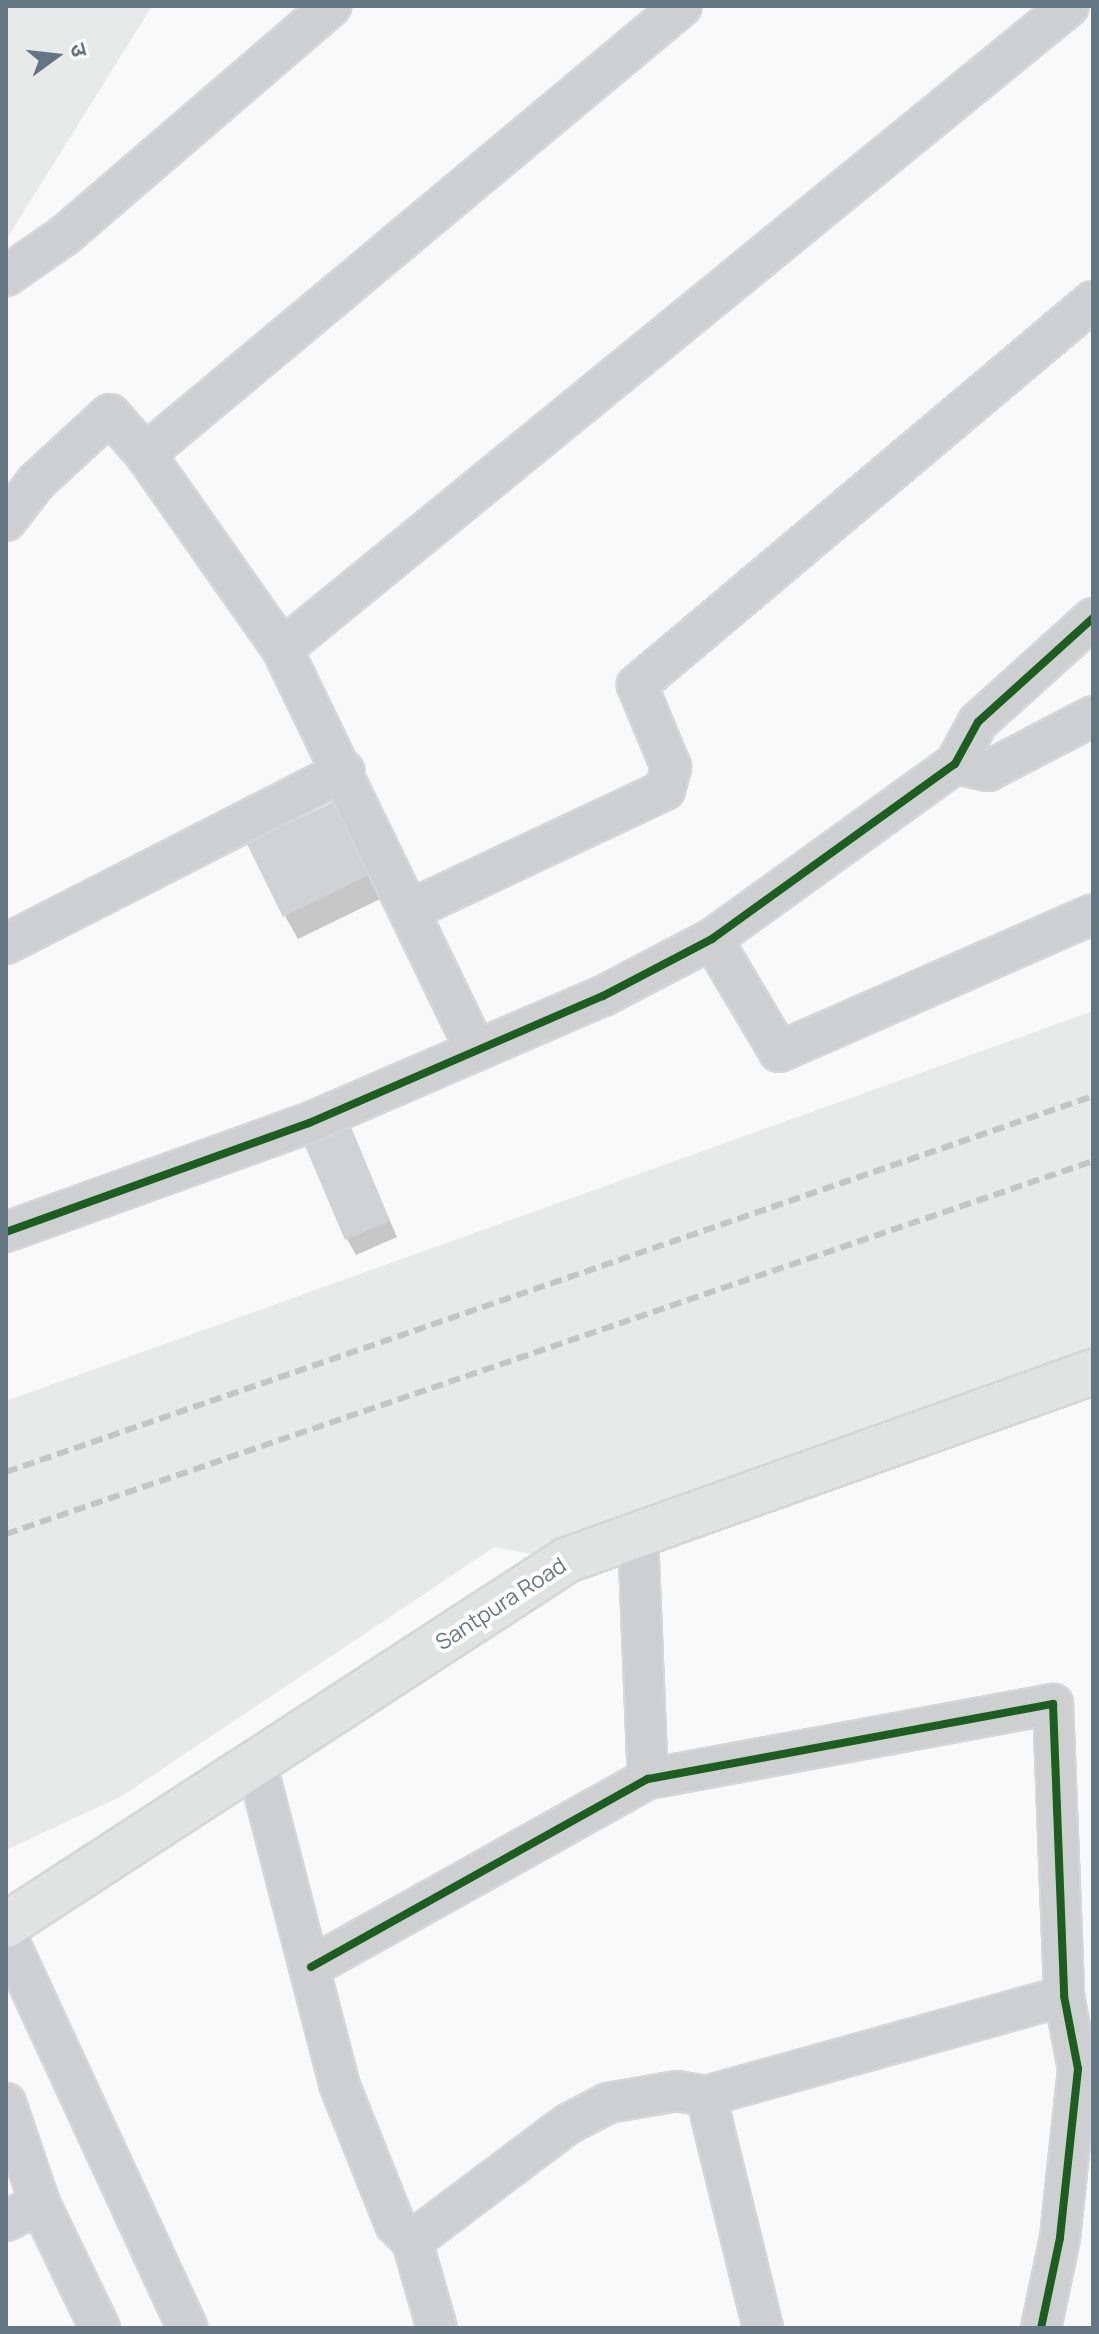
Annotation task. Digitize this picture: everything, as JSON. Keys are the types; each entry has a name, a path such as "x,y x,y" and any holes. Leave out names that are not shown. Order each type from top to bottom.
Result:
{"street":[{"path":"6,276 65,235 331,6"},
{"path":"145,454 682,6"},
{"path":"282,649 1069,6"},
{"path":"410,910 665,790 671,767 637,685 1093,301"},
{"path":"6,521 36,482 110,414 145,454 282,649 344,771 476,1050"},
{"path":"6,1232 296,1129 603,996 712,939 955,764 978,722 1093,618"},
{"path":"955,764 988,771 1093,716"},
{"path":"6,944 344,771"},
{"path":"712,939 779,1052 1093,914"},
{"name":"Santpura Road","path":"6,1925 567,1560 1093,1372"},
{"path":"638,1535 648,1779"},
{"path":"311,1967 648,1779 1053,1704 1064,1996 1078,2069 1060,2238 1041,2328"},
{"path":"256,1762 339,2084 395,2224 412,2241 437,2328"},
{"path":"6,1935 188,2328"},
{"path":"412,2241 568,2124 608,2103 677,2091 706,2096 1064,1996"},
{"path":"706,2096 763,2328"},
{"path":"6,2103 40,2204 100,2328"},
{"path":"6,2221 40,2204"}],"shaded area":[{"path":"6,6 152,6 6,240"},
{"path":"1093,1011 1093,1360 567,1560 494,1547 122,1796 6,1850 6,1401"}],"building":[{"path":"333,802 369,875 283,917 247,844"},
{"path":"349,1122 390,1221 345,1240 303,1141"}],"railway":[{"path":"6,1472 1093,1096"},
{"path":"6,1534 1093,1161"}],"cycle path":[{"path":"6,1232 309,1123 603,996 712,939 955,764 978,722 1093,618"},
{"path":"311,1967 648,1779 1053,1704 1064,1996 1078,2069 1060,2238 1041,2328"}]}
